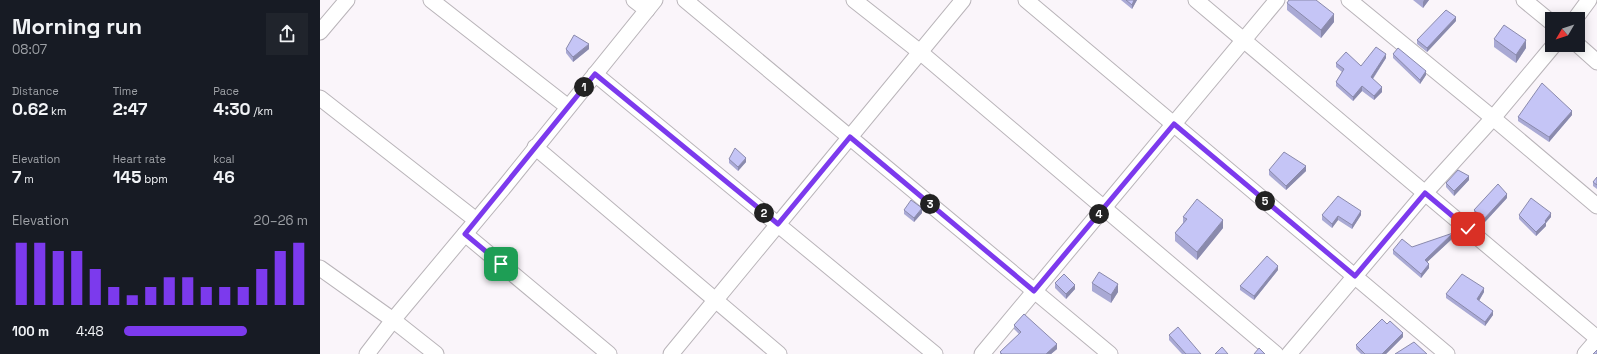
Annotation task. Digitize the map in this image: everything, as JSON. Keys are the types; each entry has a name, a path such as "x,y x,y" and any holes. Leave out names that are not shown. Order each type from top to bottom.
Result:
{"street":[{"path":"320,32 347,0"},
{"path":"431,0 568,107"},
{"path":"367,354 393,320 465,234 651,5 634,0"},
{"path":"685,0 1110,354"},
{"path":"854,0 920,52 1276,354"},
{"path":"671,354 963,0"},
{"path":"1026,0 1448,354"},
{"path":"1196,0 1597,339 1585,354"},
{"path":"982,354 1277,0"},
{"path":"1348,0 1493,118 1597,206"},
{"path":"1524,0 1545,16"},
{"path":"1580,12 1589,0"},
{"path":"1585,51 1597,62"},
{"path":"1289,354 1425,193 1493,118 1548,52"},
{"path":"595,74 935,354"},
{"path":"320,98 476,220"},
{"path":"535,147 779,354"},
{"path":"465,234 609,354"},
{"path":"320,268 393,320 436,354"}],"building":[{"path":"1126,0 1134,0 1132,5"},
{"path":"1289,0 1316,0 1334,14 1321,30 1287,3"},
{"path":"1446,10 1456,17 1427,48 1417,40"},
{"path":"1504,25 1526,40 1516,55 1494,39"},
{"path":"574,35 589,44 573,57 566,49"},
{"path":"1376,47 1386,54 1371,77 1382,87 1374,96 1362,86 1353,97 1336,82 1344,69 1336,63 1346,52 1361,66"},
{"path":"1398,48 1426,71 1420,80 1393,54"},
{"path":"1542,83 1572,111 1549,137 1518,117"},
{"path":"735,148 746,158 738,167 729,159"},
{"path":"1284,152 1306,166 1286,186 1269,170"},
{"path":"1458,170 1469,176 1454,191 1446,183"},
{"path":"1597,177 1597,185 1593,182"},
{"path":"1498,184 1507,194 1484,219 1474,210"},
{"path":"1338,196 1361,211 1352,225 1338,216 1332,224 1322,215"},
{"path":"1531,198 1551,213 1545,221 1546,222 1536,232 1519,215"},
{"path":"1197,199 1223,220 1197,252 1175,233 1187,219 1183,217"},
{"path":"911,200 922,208 914,218 904,210"},
{"path":"1453,233 1425,260 1429,264 1421,274 1393,250 1402,239 1412,247"},
{"path":"1267,256 1278,266 1254,296 1240,286"},
{"path":"1099,272 1118,284 1111,295 1092,283"},
{"path":"1064,274 1075,285 1066,294 1055,283"},
{"path":"1462,274 1484,288 1477,299 1493,311 1485,322 1446,294"},
{"path":"1024,314 1057,344 1046,354 1002,354 1000,352 1021,332 1014,325"},
{"path":"1382,319 1387,324 1390,321 1403,333 1382,354 1365,354 1356,345"},
{"path":"1178,327 1201,354 1186,354 1169,335"},
{"path":"1414,342 1427,354 1395,354"},
{"path":"1222,347 1228,354 1215,354"},
{"path":"1259,348 1265,354 1254,354"}],"route":[{"path":"501,264 465,234 595,74 778,224 850,137 1034,291 1174,124 1355,276 1425,193 1468,229"}]}
